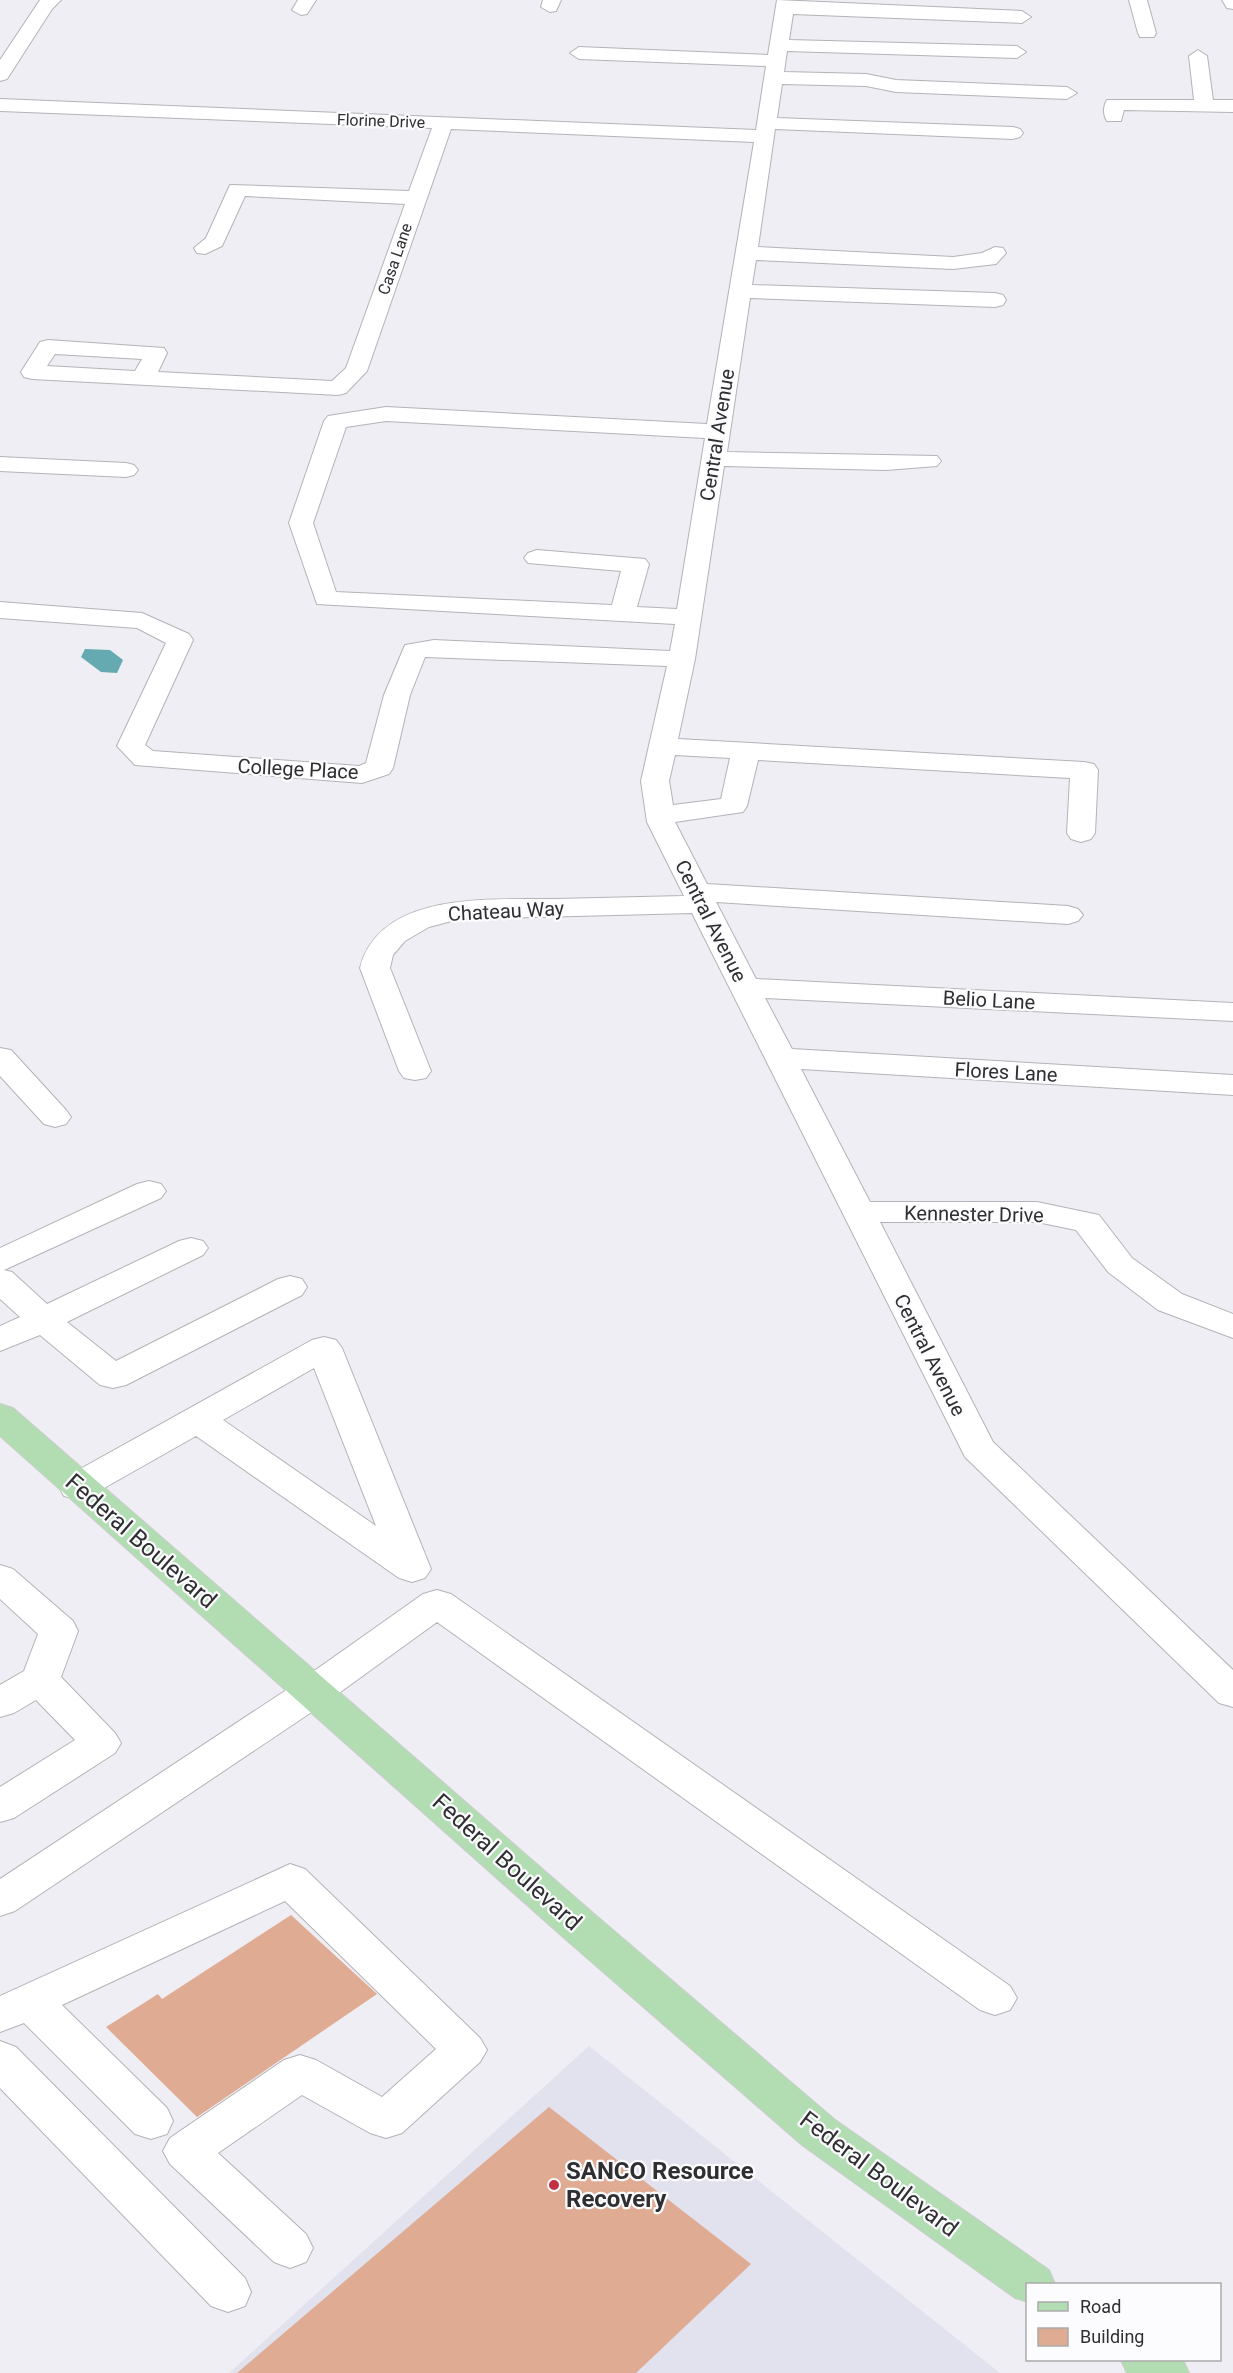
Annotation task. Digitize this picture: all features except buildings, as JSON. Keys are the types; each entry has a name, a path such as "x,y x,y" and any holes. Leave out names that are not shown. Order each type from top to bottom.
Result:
{"main road":[{"name":"Federal Boulevard","path":"0,1416 77,1487 818,2132 1031,2283"},
{"path":"1146,2361 1165,2373"}],"street":[{"path":"0,74 45,5 52,0"},
{"path":"1138,0 1147,33"},
{"path":"786,3 916,5"},
{"path":"786,3 1022,17"},
{"name":"Central Avenue","path":"786,3 775,92 745,253 682,659 655,781 661,822 978,1449 1233,1693"},
{"path":"775,92 1017,52"},
{"path":"579,53 775,92 1013,133"},
{"path":"1198,56 1204,104"},
{"path":"775,92 866,81 896,86 1063,101 884,103"},
{"name":"Florine Drive","path":"0,105 443,124 775,92"},
{"path":"1114,117 1114,104 1233,106"},
{"name":"Casa Lane","path":"142,378 338,388 356,371 443,124"},
{"path":"205,248 215,242 237,189 416,198"},
{"path":"745,253 952,263 988,259 995,253"},
{"path":"739,291 995,300"},
{"path":"689,617 326,599 301,523 336,421 386,414 886,463 929,461"},
{"path":"0,464 126,470"},
{"path":"537,558 636,564 622,614"},
{"name":"College Place","path":"0,610 142,621 180,640 131,746 145,759 362,775 379,768 397,695 414,651 434,648 682,659"},
{"path":"663,746 1084,770 1081,833"},
{"path":"660,815 733,806 746,750"},
{"name":"Chateau Way","path":"415,1071 375,970 382,946 393,935 431,916 459,910 699,898 1068,915"},
{"name":"Belio Lane","path":"745,988 1233,1012"},
{"path":"0,1057 55,1117"},
{"name":"Flores Lane","path":"780,1058 1233,1085"},
{"path":"0,1261 149,1191"},
{"name":"Kennester Drive","path":"857,1212 1037,1212 1087,1222 1120,1265 1170,1302 1233,1327"},
{"path":"0,1340 191,1248"},
{"path":"0,1280 43,1320 113,1377 290,1287"},
{"path":"77,1487 324,1348 412,1569 198,1420"},
{"path":"0,1578 59,1631 40,1680 0,1703"},
{"path":"0,1900 314,1691 437,1603 994,1998"},
{"path":"0,1807 101,1743 40,1680"},
{"path":"151,2121 15,2008 290,1880 465,2050 386,2120 300,2073 186,2151 290,2248"},
{"path":"0,2060 228,2292"}],"shaded area":[{"path":"589,2046 1000,2373 229,2373"}],"water":[{"path":"85,649 110,650 123,660 117,673 101,672 81,657"}],"place":[{"name":"SANCO Resource Recovery","path":"554,2185"}]}
